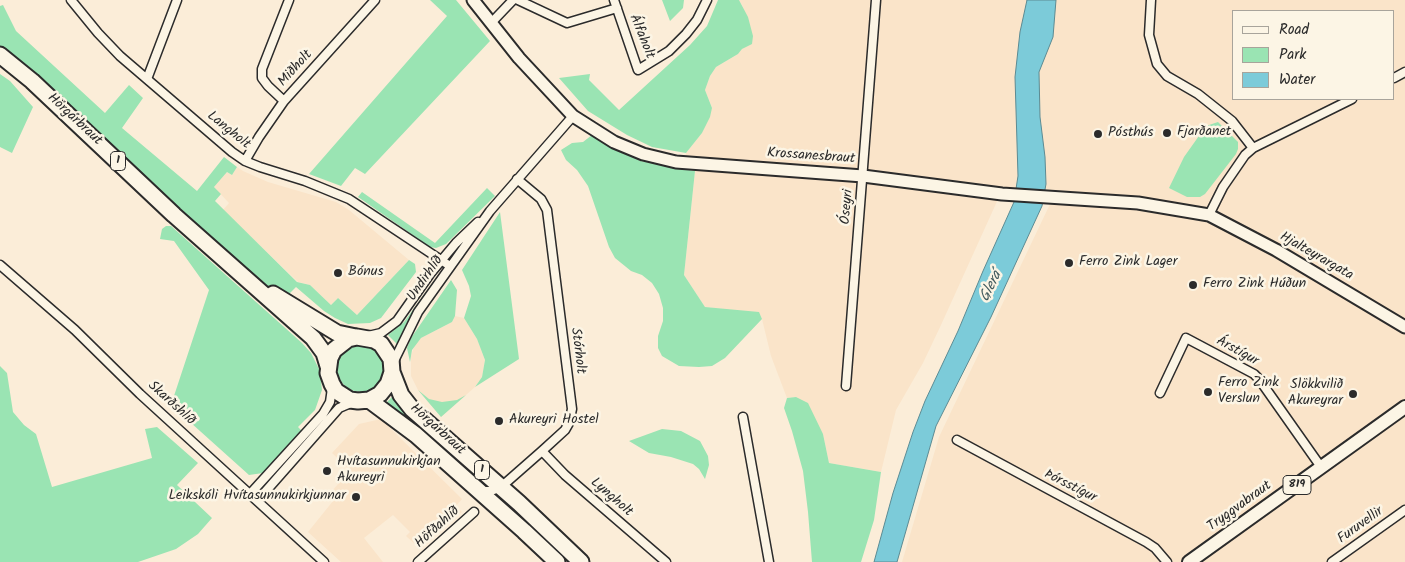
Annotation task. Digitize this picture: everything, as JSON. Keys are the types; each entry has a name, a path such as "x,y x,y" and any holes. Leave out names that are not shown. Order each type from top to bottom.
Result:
{"highway":[{"name":"Hörgárbraut","path":"0,55 32,80 174,215 313,338 324,353 332,384 343,396 364,400 416,435 557,562"},
{"name":"Hörgárbraut","path":"234,268 337,333 361,337 381,344 387,351 398,388 406,402 581,562"},
{"path":"328,366 330,358 340,343 348,339 361,337"},
{"path":"364,400 385,389 391,378 392,370"}],"main road":[{"name":"Tryggvabraut","path":"1189,562 1405,407"}],"street":[{"name":"Langholt","path":"71,0 98,34 120,56 232,152 245,161 260,167 305,181 350,199 450,266"},
{"path":"147,79 177,0"},
{"path":"284,101 262,78 262,69 289,0"},
{"name":"Miðholt","path":"245,161 284,101 375,0"},
{"name":"Krossanesbraut","path":"473,0 520,58 573,116 614,142 643,154 676,162 863,176 1002,194 1138,203 1209,215"},
{"path":"492,22 513,0"},
{"name":"Álfaholt","path":"518,0 567,23 617,8"},
{"name":"Álfaholt","path":"614,0 638,70 669,51 686,34 697,20 707,0"},
{"name":"Óseyri","path":"846,386 876,0"},
{"path":"1151,0 1149,35 1157,64 1167,76 1198,94 1232,121 1253,148"},
{"path":"1209,215 1223,187 1245,155 1253,148 1350,100"},
{"name":"Undirhlíð","path":"392,370 395,358 418,312 450,266 490,211 573,116"},
{"name":"Stórholt","path":"501,487 565,430 569,423 572,409 547,210 541,199 517,179"},
{"name":"Undirhlíð","path":"361,337 380,332 397,320 456,243 490,211"},
{"name":"Hjalteyrargata","path":"1209,215 1276,250 1405,327"},
{"name":"Skarðshlíð","path":"0,265 75,330 140,394 324,562"},
{"name":"Árstígur","path":"1160,393 1186,338 1260,379 1321,467"},
{"path":"250,494 323,414 330,402 332,384"},
{"path":"258,500 340,408 345,404 364,400"},
{"path":"743,417 769,562"},
{"name":"Þórsstígur","path":"956,440 1146,542 1155,548 1167,562"},
{"name":"Lyngholt","path":"542,451 565,475 666,562"},
{"path":"479,491 490,491 501,487"},
{"name":"Furuvellir","path":"1332,562 1405,510"},
{"name":"Höfðahlíð","path":"418,562 474,512"}],"shaded area":[{"path":"739,0 1405,0 1405,562 902,562 939,437 1051,202 999,197 923,363 896,410 881,472 829,463 823,434 796,397 787,398 771,356 759,313 705,307 684,275 695,171 684,170 686,153 702,133 712,108 705,90 710,76 716,67 738,54 747,45 743,7"},
{"path":"237,167 268,182 336,202 349,210 409,260 357,315 338,298 331,305 310,285 298,282 223,210 229,203 214,187 227,172 232,175"},
{"path":"455,316 464,318 477,339 485,360 482,377 475,387 441,417 418,390 411,376 411,356 415,344 421,338 452,322"},
{"path":"381,419 462,499 456,506 462,512 418,547 406,536 410,532 393,515 364,538 383,562 341,562 308,532 333,501 332,491 350,470 332,453 359,424"}],"green space":[{"path":"430,0 456,0 490,41 365,174 355,168 341,186 309,174 447,16"},
{"path":"662,0 684,0 683,8 670,21"},
{"path":"718,0 739,0 748,17 753,36 752,44 716,67 710,76 705,90 712,108 710,117 702,133 686,153 652,147 627,135 588,111 559,78 590,74 589,80 619,110 690,45 707,26"},
{"path":"3,5 16,31 105,113 129,85 143,98 122,128 197,191 224,157 237,167 232,175 227,172 214,187 221,194 215,201 297,282 310,285 331,305 338,298 357,315 409,260 415,264 416,272 381,318 370,323 348,324 324,311 296,287 288,295 277,292 266,285 81,122 0,47 0,6"},
{"path":"0,74 10,81 33,107 12,153 0,147"},
{"path":"1218,122 1238,142 1236,154 1205,194 1200,197 1187,197 1169,188 1184,157 1206,126"},
{"path":"592,135 641,161 695,171 684,275 705,307 759,312 762,319 725,358 712,366 679,366 662,356 658,348 658,336 663,321 663,308 659,294 652,283 642,275 631,271 615,258 609,247 588,186 577,170 566,160 561,150 572,143 583,142"},
{"path":"487,188 495,196 446,244 436,248 430,247 358,197 362,192 435,243"},
{"path":"500,212 519,359 475,387 482,377 485,360 477,339 464,318 471,296 462,270"},
{"path":"166,226 171,226 302,343 311,353 320,371 322,390 315,410 298,427 303,432 263,473 249,475 171,405 209,290 174,241 160,239 162,229"},
{"path":"451,280 457,290 455,316 452,322 421,338 412,350 410,362 407,348 411,338"},
{"path":"433,282 406,324 398,345 388,335 404,322"},
{"path":"356,344 366,344 378,351 385,363 385,373 378,385 366,392 356,392 348,388 341,381 337,373 337,363 341,355 348,348"},
{"path":"0,366 7,373 13,412 24,425 36,434 52,487 152,458 145,429 157,427 198,463 177,485 212,518 198,534 176,549 138,562 0,562"},
{"path":"418,390 429,399 442,402 457,400 466,395 441,417"},
{"path":"394,395 402,407 487,490 386,403"},
{"path":"796,397 808,403 823,434 829,463 881,472 874,520 861,562 812,562 803,471 784,408 787,398"},
{"path":"662,429 681,431 700,441 708,456 709,465 705,479 699,469 693,464 649,453 629,441"}],"water":[{"name":"Glerá","path":"1027,0 1056,0 1053,37 1039,72 1040,117 1046,184 1042,206 991,317 936,426 897,562 874,562 893,493 925,401 958,331 1014,202 1018,176 1015,77 1020,32"}],"place":[{"name":"Fjarðanet","path":"1167,133"},
{"name":"Pósthús","path":"1098,134"},
{"name":"Ferro Zink Lager","path":"1069,263"},
{"name":"Bónus","path":"338,273"},
{"name":"Ferro Zink Húðun","path":"1193,285"},
{"name":"Ferro Zink Verslun","path":"1208,392"},
{"name":"Slökkvilið Akureyrar","path":"1353,394"},
{"name":"Akureyri Hostel","path":"499,421"},
{"name":"Hvítasunnukirkjan Akureyri","path":"327,471"},
{"name":"Leikskóli Hvítasunnukirkjunnar","path":"356,497"}]}
